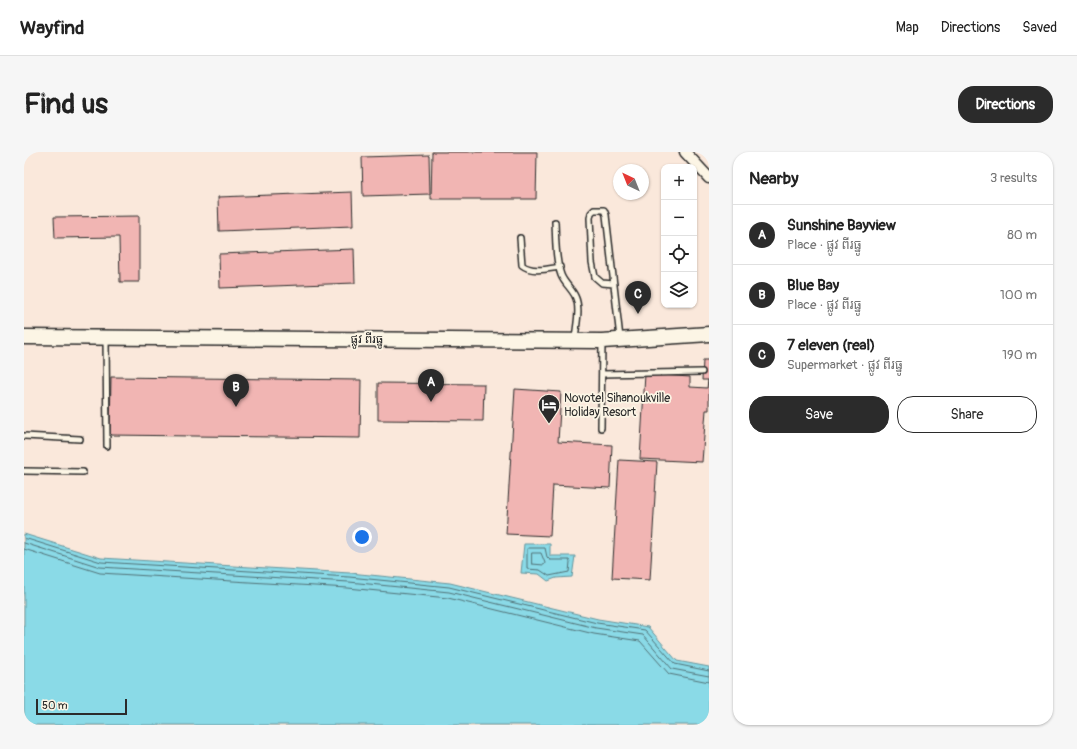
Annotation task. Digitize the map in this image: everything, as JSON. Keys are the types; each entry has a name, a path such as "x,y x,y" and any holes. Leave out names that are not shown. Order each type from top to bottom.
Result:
{"main road":[{"name":"ផ្លូវ ពីរធ្នូ","path":"24,337 602,341 709,334"}],"street":[{"path":"685,152 709,178"}],"lane":[{"path":"614,284 602,283 594,277 590,218 591,213 594,210 604,210 606,214 614,284 620,340"},
{"path":"555,222 561,275 565,283 575,295 578,304 574,340"},
{"path":"520,238 522,265 526,268 536,270 560,267"},
{"path":"106,337 107,446"},
{"path":"601,428 602,341"},
{"path":"602,374 702,372"},
{"path":"24,436 80,439"},
{"path":"24,471 83,472"}],"water":[{"path":"24,534 101,558 350,573 450,583 598,619 648,627 677,661 709,667 709,725 24,725"},
{"path":"524,544 550,544 550,556 575,556 572,577 556,578 548,581 539,574 521,573"}],"building":[{"path":"432,152 537,152 536,199 431,199"},
{"path":"429,155 430,194 363,196 362,157"},
{"path":"352,192 353,226 219,231 218,197"},
{"path":"139,216 139,282 120,282 119,237 55,238 54,217"},
{"path":"354,249 355,283 220,288 219,254"},
{"path":"703,360 709,360 709,410 706,410 702,462 640,459 645,374 690,377 690,387 707,388 708,380 702,380"},
{"path":"111,377 361,380 360,438 110,435"},
{"path":"378,383 484,384 483,421 378,420"},
{"path":"515,389 561,392 558,442 612,445 610,488 553,485 550,536 506,534"},
{"path":"619,460 657,462 650,580 612,578"}],"place":[{"name":"7 eleven (real)","path":"638,314"},
{"name":"Sunshine Bayview","path":"431,402"},
{"name":"Blue Bay","path":"236,407"},
{"name":"Novotel Sihanoukville Holiday Resort","path":"549,424"}]}
